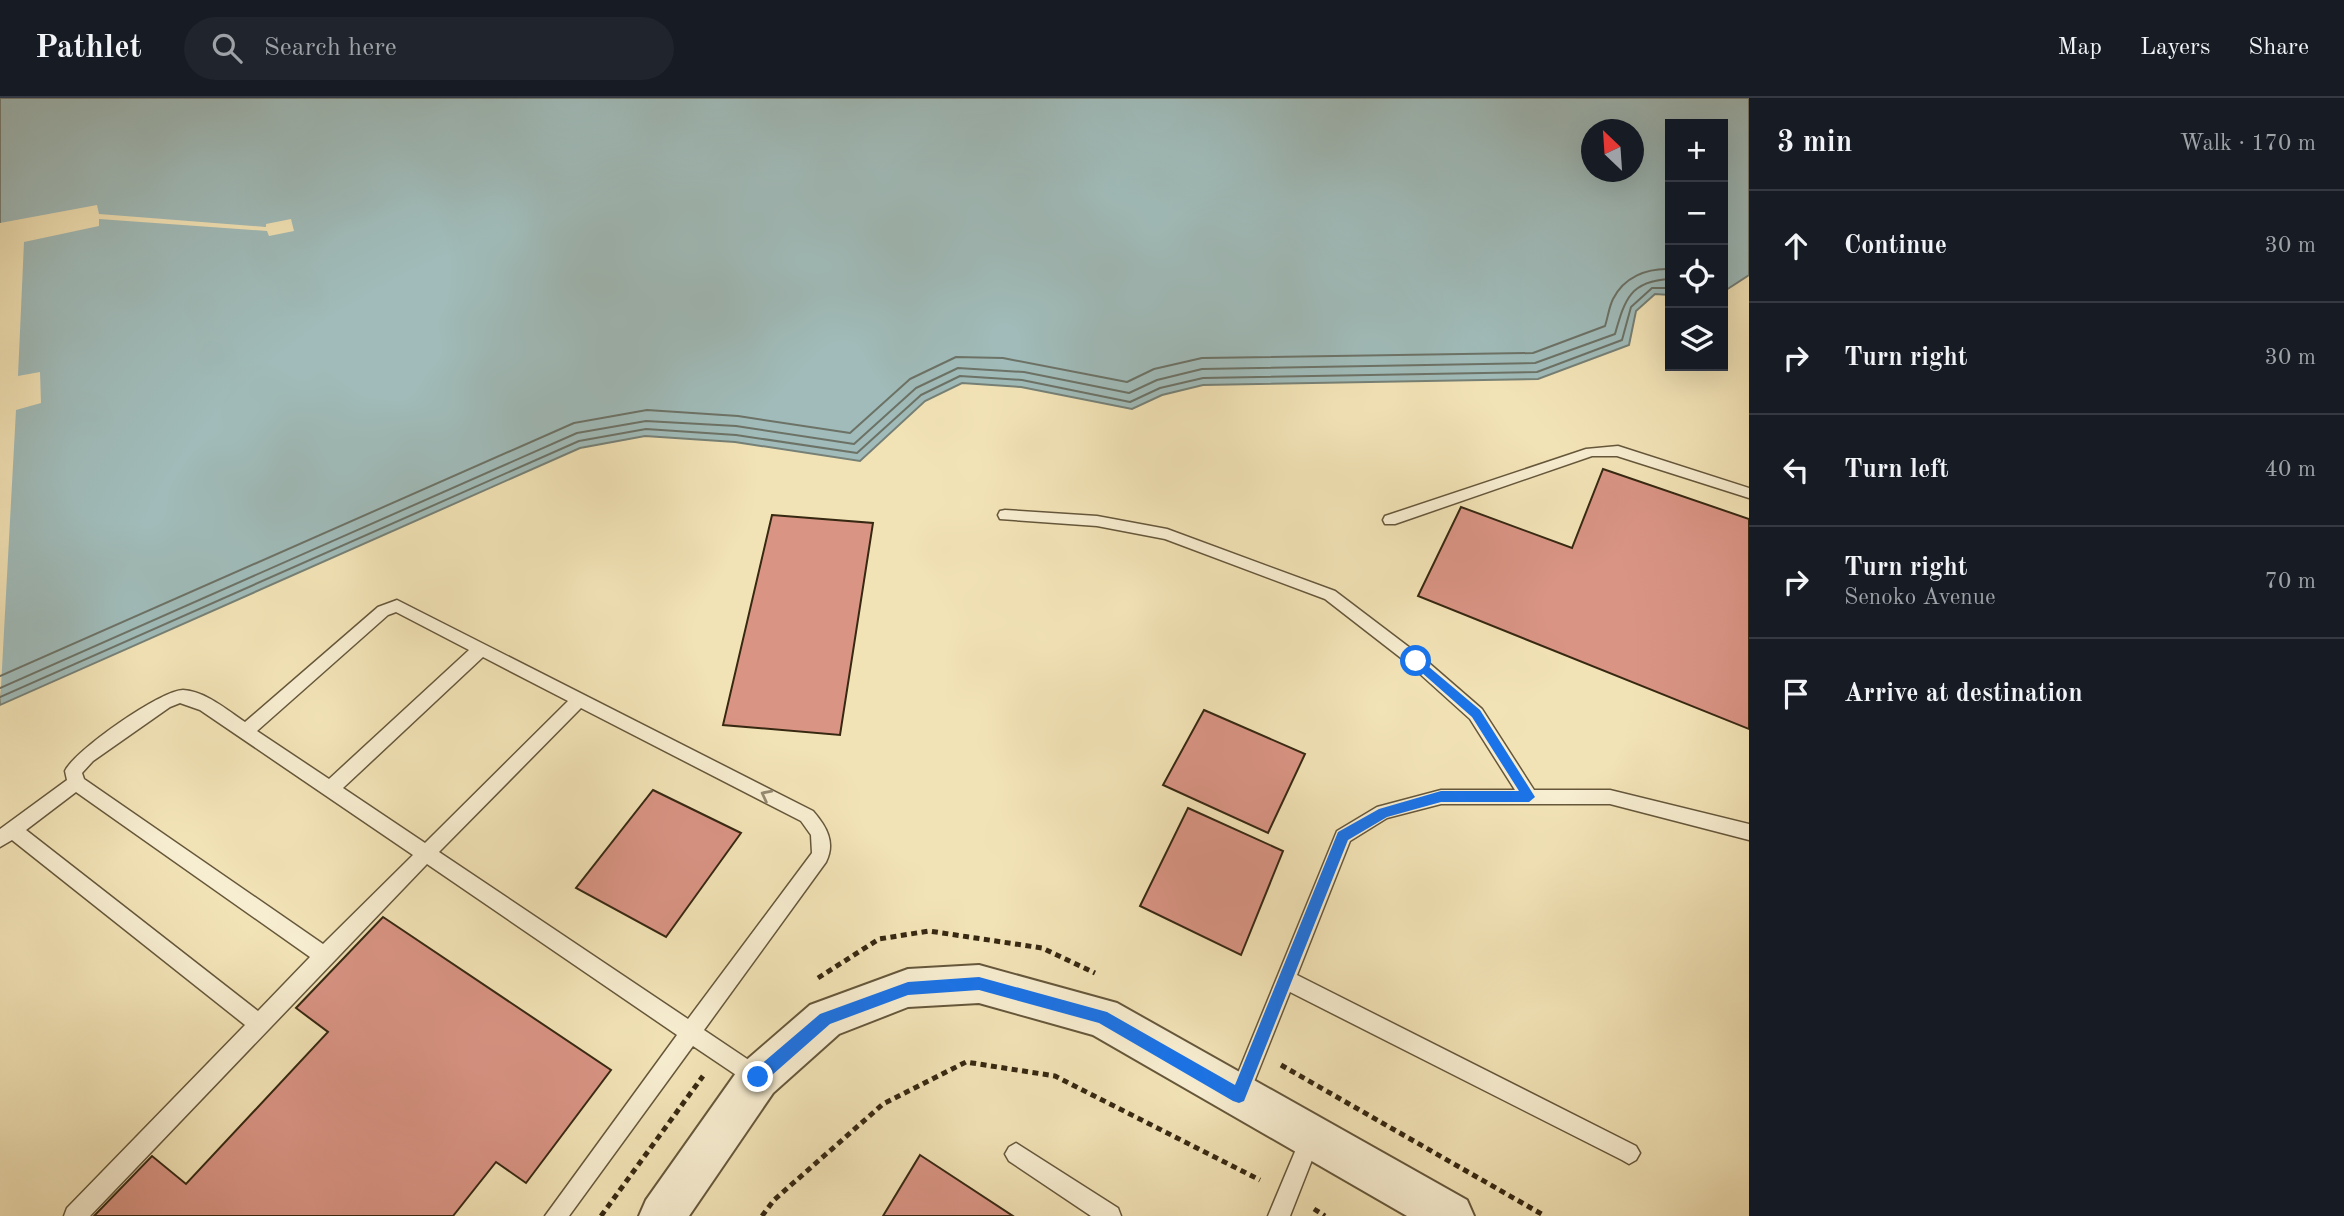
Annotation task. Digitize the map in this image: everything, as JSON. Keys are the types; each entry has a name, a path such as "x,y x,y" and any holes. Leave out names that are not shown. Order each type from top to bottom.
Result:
{"street":[{"path":"662,1216 758,1077 825,1018 908,988 979,984 1102,1017 1451,1216"}],"lane":[{"path":"1391,520 1591,452 1618,450 1749,493"},
{"path":"1005,515 1097,521 1167,534 1330,595 1416,661 1476,714 1529,797"},
{"path":"246,731 383,611 397,606 807,816 822,833 824,842 820,856 556,1216"},
{"path":"332,787 481,649"},
{"path":"324,956 76,783 73,771 87,756 176,696 187,695 332,787 758,1077"},
{"path":"75,1216 258,1023 580,699"},
{"path":"76,783 6,834 258,1023"},
{"path":"1239,1095 1343,836 1383,813 1441,797 1611,797 1749,832"},
{"path":"1285,979 1629,1153"},
{"path":"1279,1216 1311,1137"},
{"path":"1016,1154 1110,1216"}],"path":[{"path":"809,983 879,939 929,931 1042,948 1101,976"},
{"path":"1256,1051 1545,1216"},
{"path":"601,1216 720,1052"}],"water":[{"path":"0,98 1749,98 1749,275 1728,289 1728,119 1665,119 1665,295 1655,294 1636,311 1629,345 1538,379 1203,385 1162,395 1132,409 1021,387 962,383 925,401 860,461 735,442 645,436 580,448 0,705"}],"pier":[{"path":"97,205 99,214 266,227 266,224 291,219 294,231 269,236 267,231 99,219 99,226 24,242 18,376 40,372 41,403 16,410 0,705 0,223"}],"building":[{"path":"1603,469 1749,519 1749,729 1418,596 1461,507 1572,548"},
{"path":"772,515 873,523 840,735 723,725"},
{"path":"1204,710 1305,754 1268,833 1163,785"},
{"path":"653,790 741,833 666,937 576,888"},
{"path":"1188,808 1283,851 1241,955 1140,906"},
{"path":"383,917 611,1070 526,1183 496,1162 453,1216 94,1216 152,1156 186,1184 328,1032 296,1008"},
{"path":"920,1155 1013,1216 883,1216"}],"route":[{"path":"758,1077 825,1018 908,988 979,984 1102,1017 1239,1095 1343,836 1383,813 1441,797 1529,797 1476,714 1416,661"}]}
